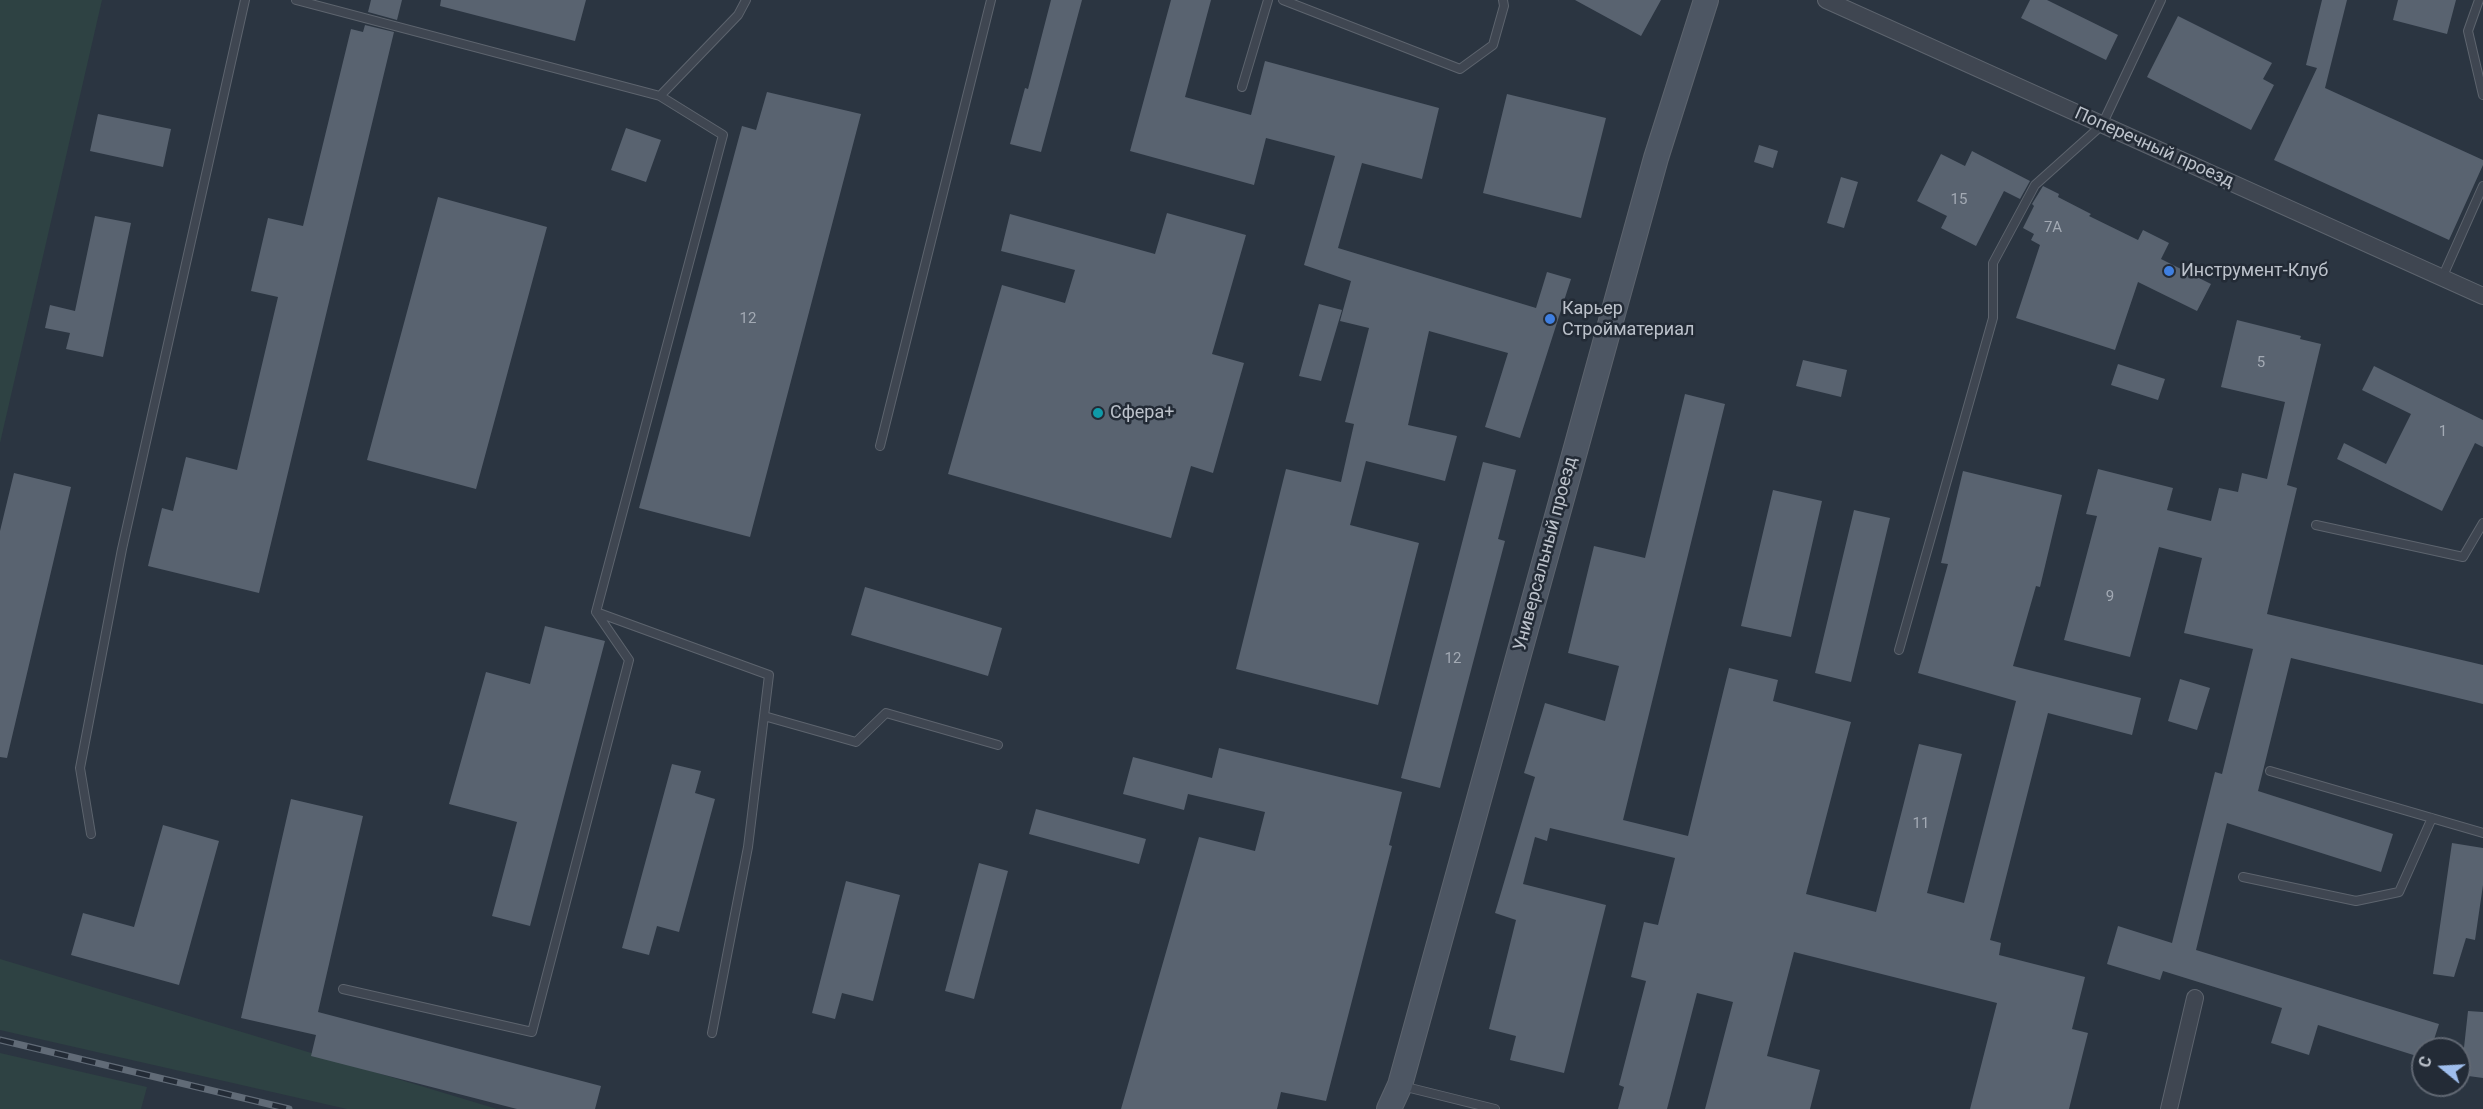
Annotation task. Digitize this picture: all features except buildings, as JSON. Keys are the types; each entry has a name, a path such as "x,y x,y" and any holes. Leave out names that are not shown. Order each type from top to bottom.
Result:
{"street":[{"name":"Универсальный проезд","path":"1389,1109 1400,1085 1656,158 1706,0"},
{"name":"Поперечный проезд","path":"1826,0 2483,296"},
{"path":"2169,1109 2195,998"}],"lane":[{"path":"91,834 80,768 82,756 122,549 245,0"},
{"path":"296,0 660,96 723,135 596,612 629,660 532,1032 343,989"},
{"path":"660,96 738,15 746,0"},
{"path":"880,446 991,0"},
{"path":"1242,87 1268,0"},
{"path":"1283,0 1460,69 1493,45 1504,6 1503,0"},
{"path":"1899,650 1993,318 1993,263 2035,185 2102,125 2161,0"},
{"path":"2479,0 2468,31 2483,95"},
{"path":"2442,278 2483,186"},
{"path":"2316,525 2463,557 2483,523"},
{"path":"596,612 769,675 748,847 712,1033"},
{"path":"764,716 856,742 886,713 998,746"},
{"path":"2270,771 2483,833"},
{"path":"2243,877 2356,901 2399,892 2432,818"},
{"path":"1400,1085 1495,1109"}],"green space":[{"path":"0,0 102,0 0,443"},
{"path":"0,959 497,1109 347,1109 0,1030"},
{"path":"0,1053 147,1087 141,1109 0,1109"}],"railway":[{"path":"0,1040 289,1109"}],"place":[{"name":"Инструмент-Клуб","path":"2169,271"},
{"name":"Карьер Стройматериал","path":"1550,319"},
{"name":"Сфера+","path":"1098,413"}]}
